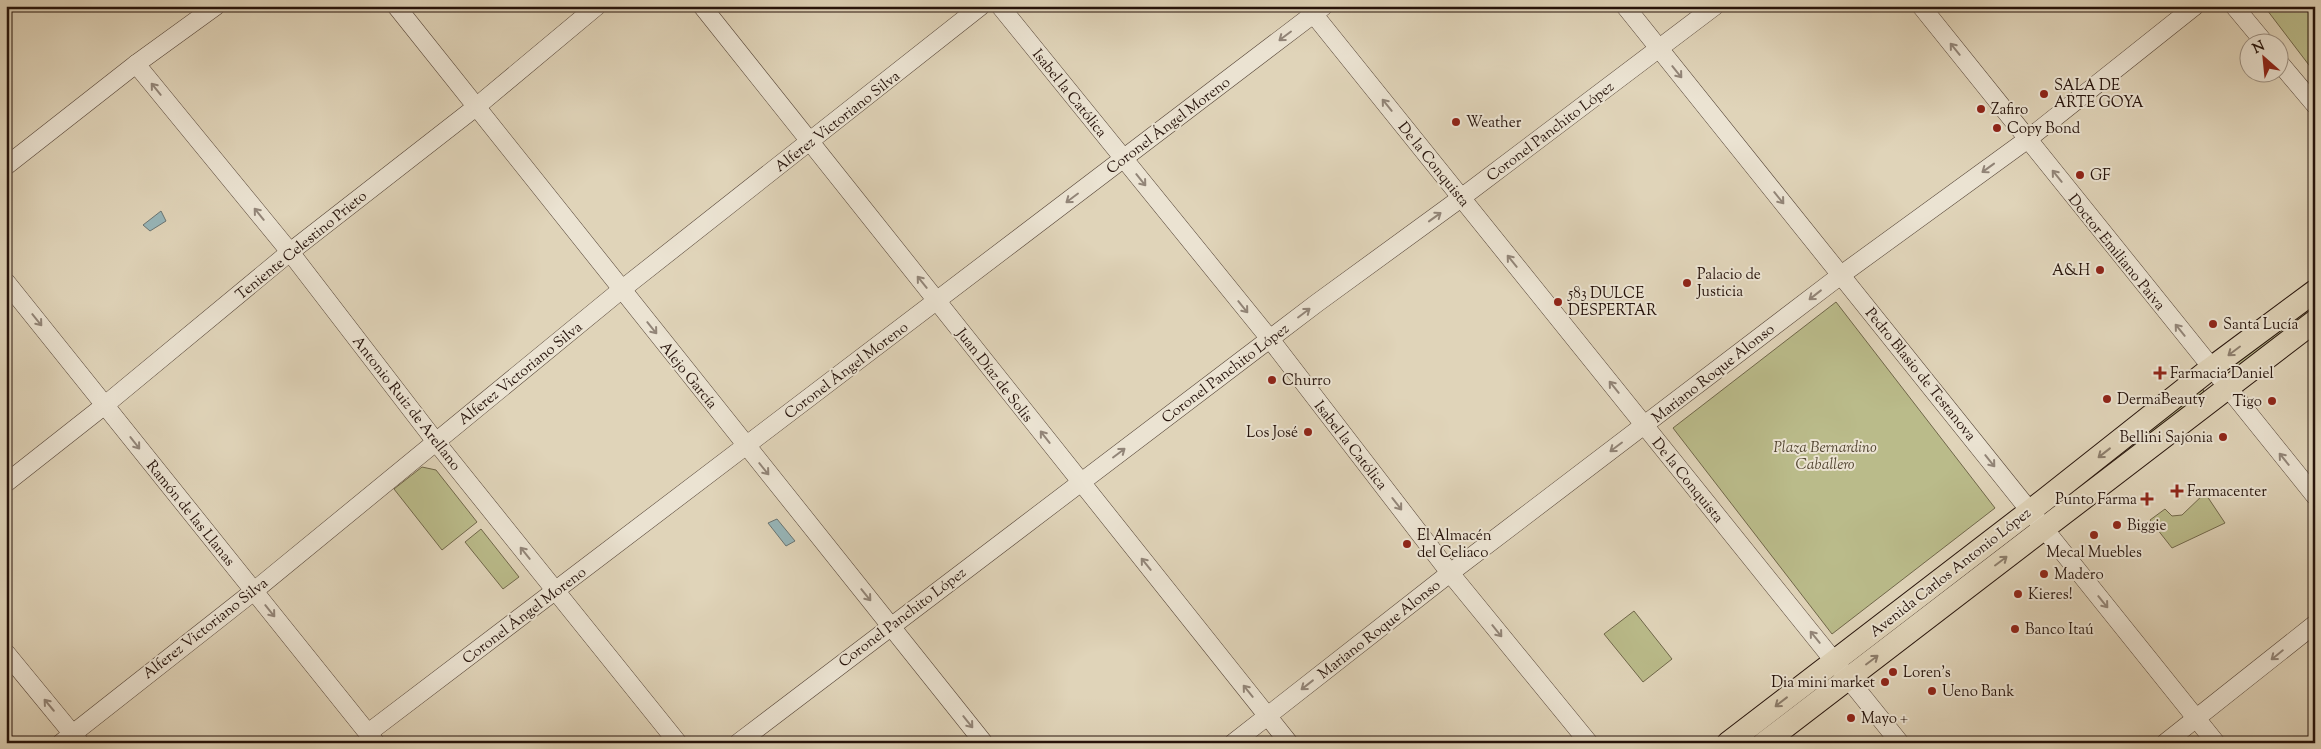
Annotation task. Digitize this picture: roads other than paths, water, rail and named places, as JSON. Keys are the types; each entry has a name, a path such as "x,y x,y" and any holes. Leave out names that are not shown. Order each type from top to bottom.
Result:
{"main road":[{"name":"Avenida Carlos Antonio López","path":"1764,743 1848,678 2037,519 2210,369 2315,291"},
{"name":"Avenida Carlos Antonio López","path":"1728,743 1834,661 2226,388 2315,321"}],"street":[{"path":"6,166 136,64 216,6"},
{"name":"Alejo García","path":"396,6 984,743"},
{"name":"Teniente Celestino Prieto","path":"6,483 105,405 290,252 476,107 597,6"},
{"name":"Juan Díaz de Solis","path":"702,6 1289,743"},
{"name":"Alferez Victoriano Silva","path":"71,739 621,290 981,6"},
{"name":"Isabel la Católica","path":"1000,6 1270,339 1450,573 1589,743"},
{"name":"Pedro Blasio de Testanova","path":"1625,6 2216,743"},
{"name":"Coronel Panchito López","path":"738,743 1080,482 1462,198 1716,6"},
{"name":"Doctor Emiliano Paiva","path":"1921,6 2210,369 2315,496"},
{"name":"Mariano Roque Alonso","path":"1233,743 1450,573 1841,275 2028,139 2195,6"},
{"path":"2234,6 2256,32"},
{"name":"Coronel Ángel Moreno","path":"372,738 556,591 1123,159 1315,9"},
{"name":"De la Conquista","path":"1315,9 1462,198 1900,743"},
{"name":"Antonio Ruiz de Arellano","path":"136,64 290,252 436,442 678,743"},
{"path":"2288,72 2315,105"},
{"name":"Ramón de las Llanas","path":"6,282 372,738"},
{"path":"2165,743 2315,624"},
{"path":"6,653 71,739"}],"water":[{"path":"161,211 166,221 150,231 143,225"},
{"path":"777,519 795,541 786,546 768,523"}],"place":[{"name":"SALA DE ARTE GOYA","path":"2044,94"},
{"name":"Zafiro","path":"1981,109"},
{"name":"Weather","path":"1456,122"},
{"name":"Copy Bond","path":"1997,128"},
{"name":"GF","path":"2080,175"},
{"name":"A&H","path":"2100,270"},
{"name":"Palacio de Justicia","path":"1687,283"},
{"name":"583 DULCE DESPERTAR","path":"1558,302"},
{"name":"Santa Lucía","path":"2213,324"},
{"name":"Farmacia Daniel","path":"2160,373"},
{"name":"Churro","path":"1272,380"},
{"name":"DermaBeauty","path":"2107,399"},
{"name":"Tigo","path":"2272,401"},
{"name":"Los José","path":"1308,432"},
{"name":"Bellini Sajonia","path":"2223,437"},
{"name":"Farmacenter","path":"2177,491"},
{"name":"Punto Farma","path":"2147,499"},
{"name":"Biggie","path":"2117,525"},
{"name":"Mecal Muebles","path":"2094,535"},
{"name":"El Almacén del Celiaco","path":"1407,544"},
{"name":"Madero","path":"2044,574"},
{"name":"Kieres!","path":"2018,594"},
{"name":"Banco Itaú","path":"2015,629"},
{"name":"Loren's","path":"1893,672"},
{"name":"Dia mini market","path":"1885,682"},
{"name":"Ueno Bank","path":"1932,691"},
{"name":"Mayo +","path":"1851,718"}],"park label":[{"name":"Plaza Bernardino Caballero","path":"1825,456"}]}
